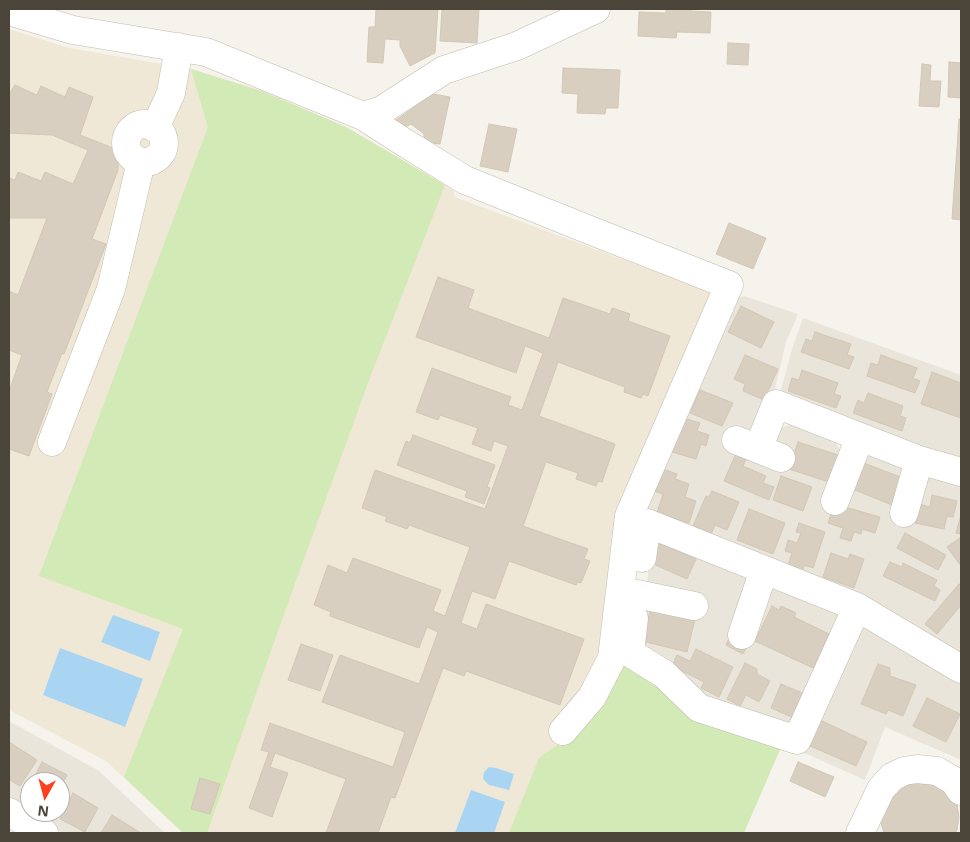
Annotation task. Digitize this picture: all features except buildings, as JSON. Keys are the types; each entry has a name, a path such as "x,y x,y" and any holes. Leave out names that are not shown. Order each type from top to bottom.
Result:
{"street":[{"path":"363,116 382,110 444,70 517,46 596,9"},
{"path":"9,11 73,30 206,52 363,116 465,180 729,284 629,516 612,658 592,697 563,731"},
{"path":"52,442 111,289 141,162 134,159 127,149 127,137 130,131 140,125 146,124 156,128 171,93 179,48"},
{"path":"758,449 776,404 919,460 961,472"},
{"path":"835,501 860,436"},
{"path":"904,513 919,460"},
{"path":"857,607 797,740 699,708 664,674 630,652 647,523 857,607 961,670"},
{"path":"742,635 764,570"},
{"path":"638,594 694,606"},
{"path":"860,833 881,789 892,777 904,771 917,769 938,771 954,781 961,791"},
{"path":"9,812 44,833"}],"shaded area":[{"path":"9,29 69,48 191,69 263,91 346,127 453,190 455,197 710,292 713,303 606,635 744,833 183,833 106,761 9,710"},
{"path":"744,296 798,314 786,342 774,393 755,429 747,432 774,440 780,428 796,423 840,439 837,445 843,454 866,454 961,485 961,658 650,511 640,504 732,300"},
{"path":"803,318 961,375 961,464 779,397 792,349"},
{"path":"663,537 842,615 795,728 701,698 639,645 646,604 650,544"},
{"path":"869,627 961,682 961,760 885,727 865,780 800,751 857,630"},
{"path":"9,721 99,771 165,833 63,833 45,822 70,822 70,772 20,772 20,807 9,800"}],"green space":[{"path":"191,69 264,92 346,127 445,185 371,375 207,833 183,833 124,777 183,629 39,576 208,127"},
{"path":"622,657 782,745 744,833 509,833 539,758 563,741"}],"water":[{"path":"113,615 160,632 150,661 101,642"},
{"path":"60,648 143,679 125,727 43,695"},
{"path":"489,767 514,774 509,790 489,785 483,779 484,772"},
{"path":"471,790 505,802 494,833 455,833"}]}
